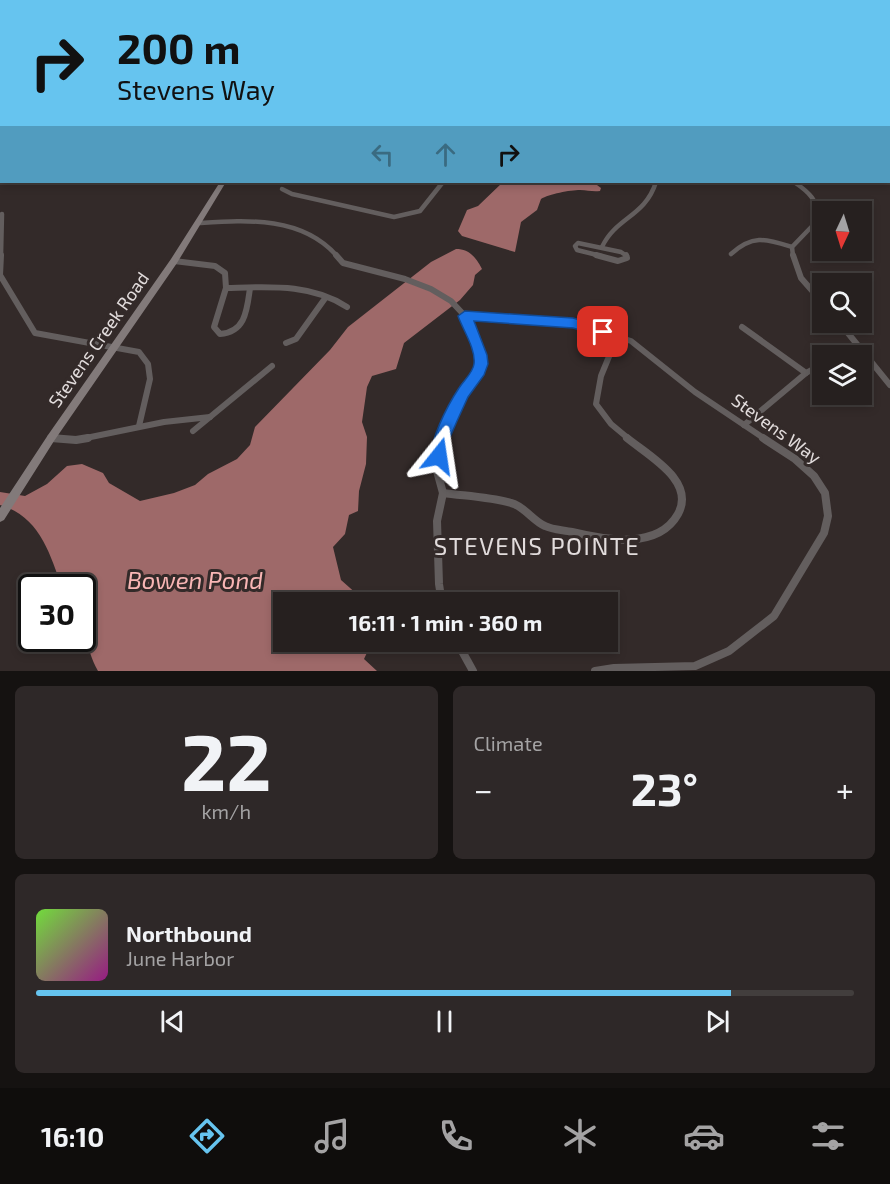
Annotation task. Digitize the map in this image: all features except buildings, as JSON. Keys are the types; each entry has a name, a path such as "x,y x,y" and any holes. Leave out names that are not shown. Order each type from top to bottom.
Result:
{"street":[{"name":"Stevens Creek Road","path":"0,517 51,438 174,261 222,183"},
{"path":"282,189 292,194 394,217 420,211 443,183"},
{"path":"602,247 604,238 612,230 627,221 646,204 654,192 656,183"},
{"path":"795,183 816,201"},
{"path":"2,214 0,275 35,333 139,352 148,364 150,379 140,426"},
{"path":"199,223 248,220 288,226 322,242 343,263 431,289 451,301 462,313 480,355 481,364 479,371 463,394 441,442 437,471 443,493 437,521 440,592"},
{"path":"792,247 812,226"},
{"path":"731,254 744,241 750,240 760,239 792,247"},
{"path":"578,243 602,247 626,254 627,258 618,261 577,250 575,246 578,243"},
{"path":"792,247 796,273 812,291"},
{"path":"174,261 222,269 226,276 226,288 214,327 220,334 227,335 240,328 244,321 250,288"},
{"path":"226,288 288,287 339,300 347,307"},
{"path":"286,343 296,339 326,297"},
{"name":"Stevens Way","path":"462,313 573,323 617,336 642,348 695,392 795,459 820,483 827,504 824,533 774,616 729,651 695,666 614,668 595,671"},
{"path":"742,327 806,373"},
{"path":"847,333 856,345"},
{"path":"443,493 514,503 545,526 604,540 645,538 656,534 675,519 681,508 683,493 674,477 611,424 596,404 601,376 617,336"},
{"path":"872,365 890,386"},
{"path":"193,431 272,366"},
{"path":"744,425 812,370"},
{"path":"51,438 76,440 140,426 210,417"},
{"path":"463,652 473,671"}],"water":[{"path":"502,183 594,183 601,188 600,191 565,192 541,199 537,210 521,222 515,252 462,236 458,231 467,210 478,206"},
{"name":"Bowen Pond","path":"456,249 465,250 472,254 482,269 475,275 473,285 460,300 404,343 396,369 372,376 367,387 362,422 367,437 366,464 359,491 358,511 349,515 345,534 333,547 341,580 355,592 273,592 273,652 367,652 364,659 377,671 98,671 90,652 96,652 96,574 57,574 47,549 34,527 13,510 0,505 0,492 25,496 47,484 67,466 82,464 103,473 109,483 140,501 174,493 195,485 208,474 237,459 250,445 255,427 330,350 348,327 431,262"}],"district":[{"name":"STEVENS POINTE","path":"537,547"}],"route":[{"path":"439,456 441,442 449,421 481,364 480,355 465,316 573,323 603,332"}]}
